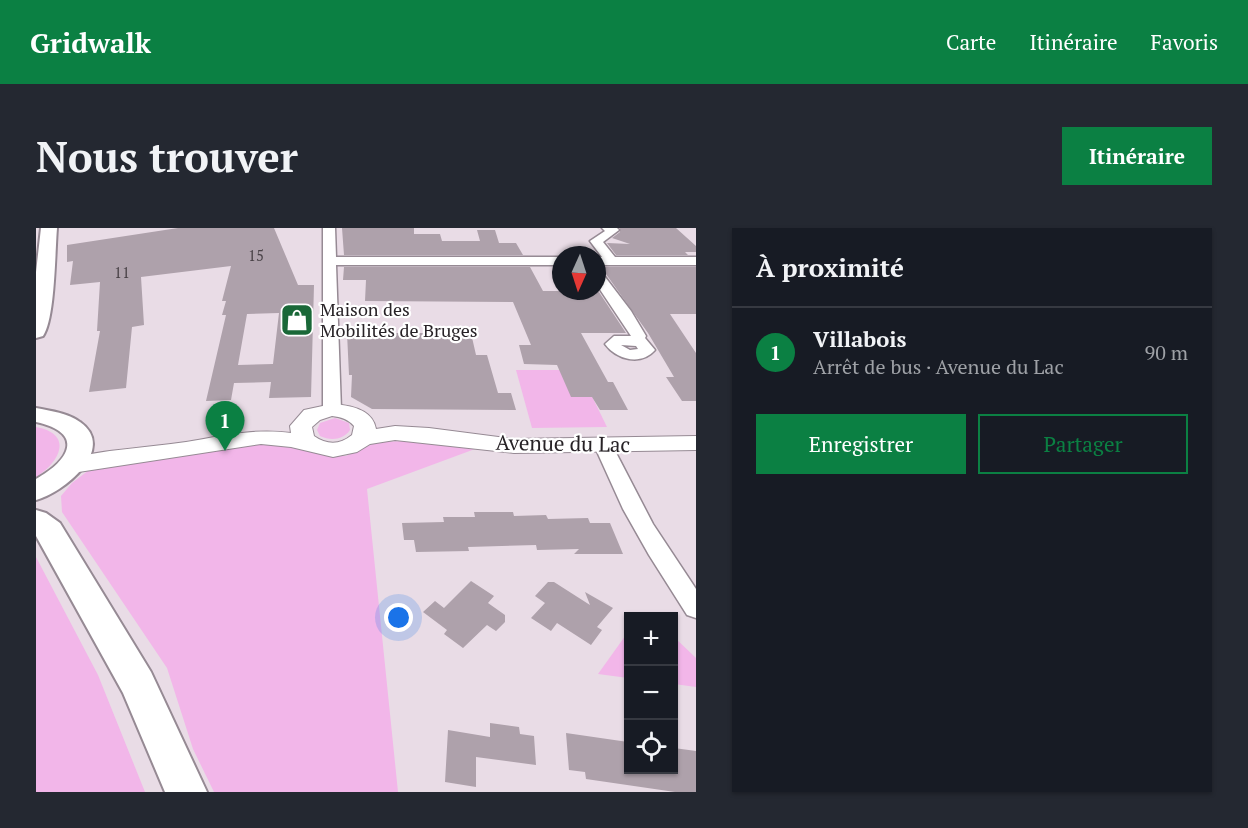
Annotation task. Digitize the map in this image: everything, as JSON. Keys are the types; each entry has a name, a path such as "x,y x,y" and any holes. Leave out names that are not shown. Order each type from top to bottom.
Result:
{"main road":[{"path":"36,332 40,317 48,228"},
{"path":"42,414 67,422 79,434 81,443 79,453 67,470 43,525 138,684 186,792"},
{"path":"36,491 67,470"}],"street":[{"path":"329,228 332,410"},
{"path":"608,228 613,230 596,241 611,261"},
{"path":"330,261 552,261"},
{"path":"606,261 696,261"},
{"path":"606,288 639,336 636,340"},
{"path":"67,470 224,440 269,435 312,415 332,410 350,413 363,429 351,447 333,450 269,435"},
{"path":"305,420 300,432 309,444"},
{"name":"Avenue du Lac","path":"363,429 514,446 696,443"},
{"path":"79,434 106,448 152,453"},
{"path":"603,445 663,562 696,608"}],"shaded area":[{"path":"516,370 579,370 607,427 532,428"},
{"path":"335,418 349,423 350,430 344,436 336,439 320,436 317,430 320,423"},
{"path":"36,427 55,436 59,442 59,449 51,464 36,477"},
{"path":"405,441 475,449 367,489 398,792 214,792 193,749 167,668 62,512 61,496 72,483 89,470 261,442 333,456 346,456 377,442"},
{"path":"36,557 98,675 145,792 36,792"},
{"path":"624,638 624,677 598,674"},
{"path":"678,641 696,658 696,687 678,685"}],"building":[{"path":"178,228 274,228 298,285 314,285 311,397 269,398 271,382 234,383 231,400 206,401 226,315 222,315 226,301 222,301 231,266 141,277 144,325 132,327 126,388 89,392 100,331 97,331 100,282 70,285 73,261 67,262 67,245","holes":["279,313 273,364 238,365 247,314"]},
{"path":"342,228 414,228 414,234 440,234 442,241 480,241 477,230 495,230 499,243 516,243 523,255 344,255"},
{"path":"620,228 676,228 696,246 696,252 685,252 688,255 616,255 607,243 630,244 612,238 620,232"},
{"path":"344,267 530,267 543,291 552,291 552,300 604,300 626,333 581,333 608,382 613,382 628,410 600,410 592,397 571,397 557,365 524,364 519,345 531,345 513,302 365,301 366,280 343,280"},
{"path":"606,267 696,267 696,314 670,314 696,353 696,401 682,401 666,377 674,377 648,333 606,274"},
{"path":"347,333 471,333 476,355 487,355 498,393 511,393 516,410 372,409 351,397 352,375 349,375"},
{"path":"474,512 513,512 514,516 546,515 548,519 588,518 590,523 610,523 623,554 574,554 579,549 537,550 536,545 468,547 469,551 416,552 414,540 404,540 402,523 444,522 443,517 475,517"},
{"path":"471,581 494,596 488,603 505,615 505,622 496,631 487,625 463,648 444,634 447,630 423,612 435,601 444,608"},
{"path":"548,582 554,582 590,605 585,592 613,608 597,627 602,630 591,645 557,623 551,631 531,618 545,603 535,596"},
{"path":"490,723 519,727 520,734 534,736 536,765 476,757 476,787 445,782 448,730 490,737"},
{"path":"566,733 624,741 624,774 678,774 678,749 696,751 696,792 675,792 586,779 585,772 569,770"}],"place":[{"name":"Maison des Mobilités de Bruges","path":"297,320"},
{"name":"Villabois","path":"225,451"}]}
